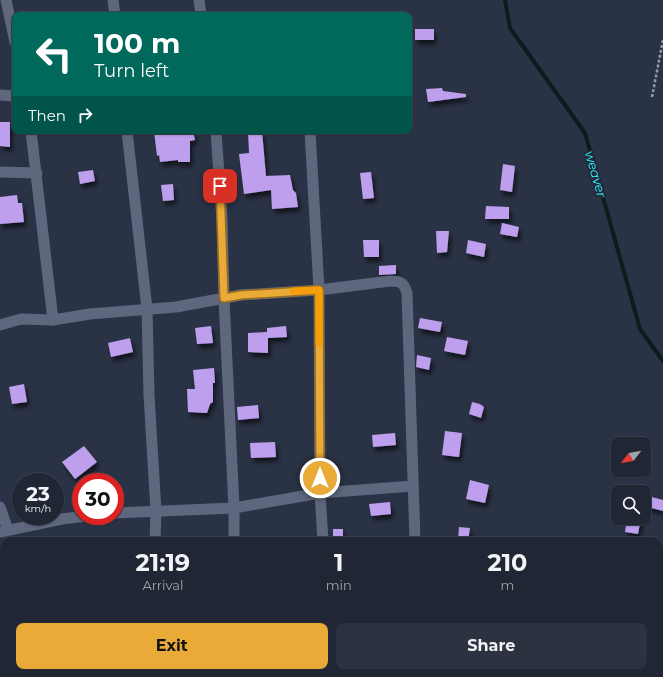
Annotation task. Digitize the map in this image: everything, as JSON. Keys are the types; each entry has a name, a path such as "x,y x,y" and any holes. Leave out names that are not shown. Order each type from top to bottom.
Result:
{"street":[{"path":"6,0 12,28"},
{"path":"113,0 115,12"},
{"path":"199,0 201,12"},
{"path":"0,95 12,96"},
{"path":"31,134 53,320"},
{"path":"127,134 146,309 149,395 156,511 155,537"},
{"path":"216,134 222,218 234,537"},
{"path":"310,134 319,290 320,493 323,537"},
{"path":"0,172 37,173"},
{"path":"0,325 21,320 53,320 90,314 176,307 241,295 319,290 398,281 405,285 407,293 415,537"},
{"path":"124,513 234,508 320,493 413,486"},
{"path":"0,507 4,531 72,518"}],"path":[{"path":"652,97 663,40"}],"building":[{"path":"415,29 434,29 434,40 415,40"},
{"path":"442,88 443,91 466,94 466,97 428,102 426,89"},
{"path":"0,122 10,122 10,147 0,146"},
{"path":"154,134 194,134 195,140 190,141 190,162 178,162 178,160 160,162 159,155 157,156"},
{"path":"248,134 262,134 266,176 290,175 293,190 296,193 298,207 272,209 271,190 244,194 239,154 249,153"},
{"path":"503,164 515,166 512,192 500,190"},
{"path":"93,170 95,181 80,184 78,172"},
{"path":"371,172 374,198 363,199 360,173"},
{"path":"173,184 174,200 163,201 161,185"},
{"path":"17,195 18,203 22,203 24,222 0,224 0,197"},
{"path":"486,206 509,207 509,219 485,219"},
{"path":"502,223 519,227 517,237 500,234"},
{"path":"436,231 449,231 447,252 437,253"},
{"path":"363,240 379,240 379,257 364,257"},
{"path":"468,240 486,244 484,257 466,253"},
{"path":"396,265 396,274 379,275 379,266"},
{"path":"420,318 442,322 440,332 418,328"},
{"path":"211,326 213,343 197,344 195,328"},
{"path":"286,326 287,337 268,338 268,353 248,352 248,333 267,332 267,328"},
{"path":"447,337 468,341 465,355 444,351"},
{"path":"130,338 133,352 111,357 108,343"},
{"path":"417,355 431,358 429,370 416,367"},
{"path":"214,368 215,383 213,383 213,402 210,404 207,413 188,412 187,389 195,389 193,370"},
{"path":"24,384 27,402 12,404 9,387"},
{"path":"472,402 480,404 484,407 481,418 469,414"},
{"path":"258,405 259,418 238,420 237,407"},
{"path":"445,431 462,433 459,457 442,455"},
{"path":"395,433 396,445 373,447 372,435"},
{"path":"275,442 276,457 251,458 250,443"},
{"path":"84,446 97,462 83,473 72,473 72,475 62,462"},
{"path":"470,480 489,485 485,503 466,499"},
{"path":"651,497 663,500 663,511 651,508"},
{"path":"390,502 391,514 371,516 369,504"},
{"path":"626,525 640,525 638,534 625,532"},
{"path":"459,527 470,528 469,537 458,537"},
{"path":"333,529 343,529 343,537 333,537"}],"waterway":[{"name":"weaver","path":"505,0 510,28 585,133 640,329 663,361"}],"slow traffic":[{"path":"293,291 319,290 319,343"}],"route":[{"path":"220,186 224,298 241,295 319,290 320,478"}]}
